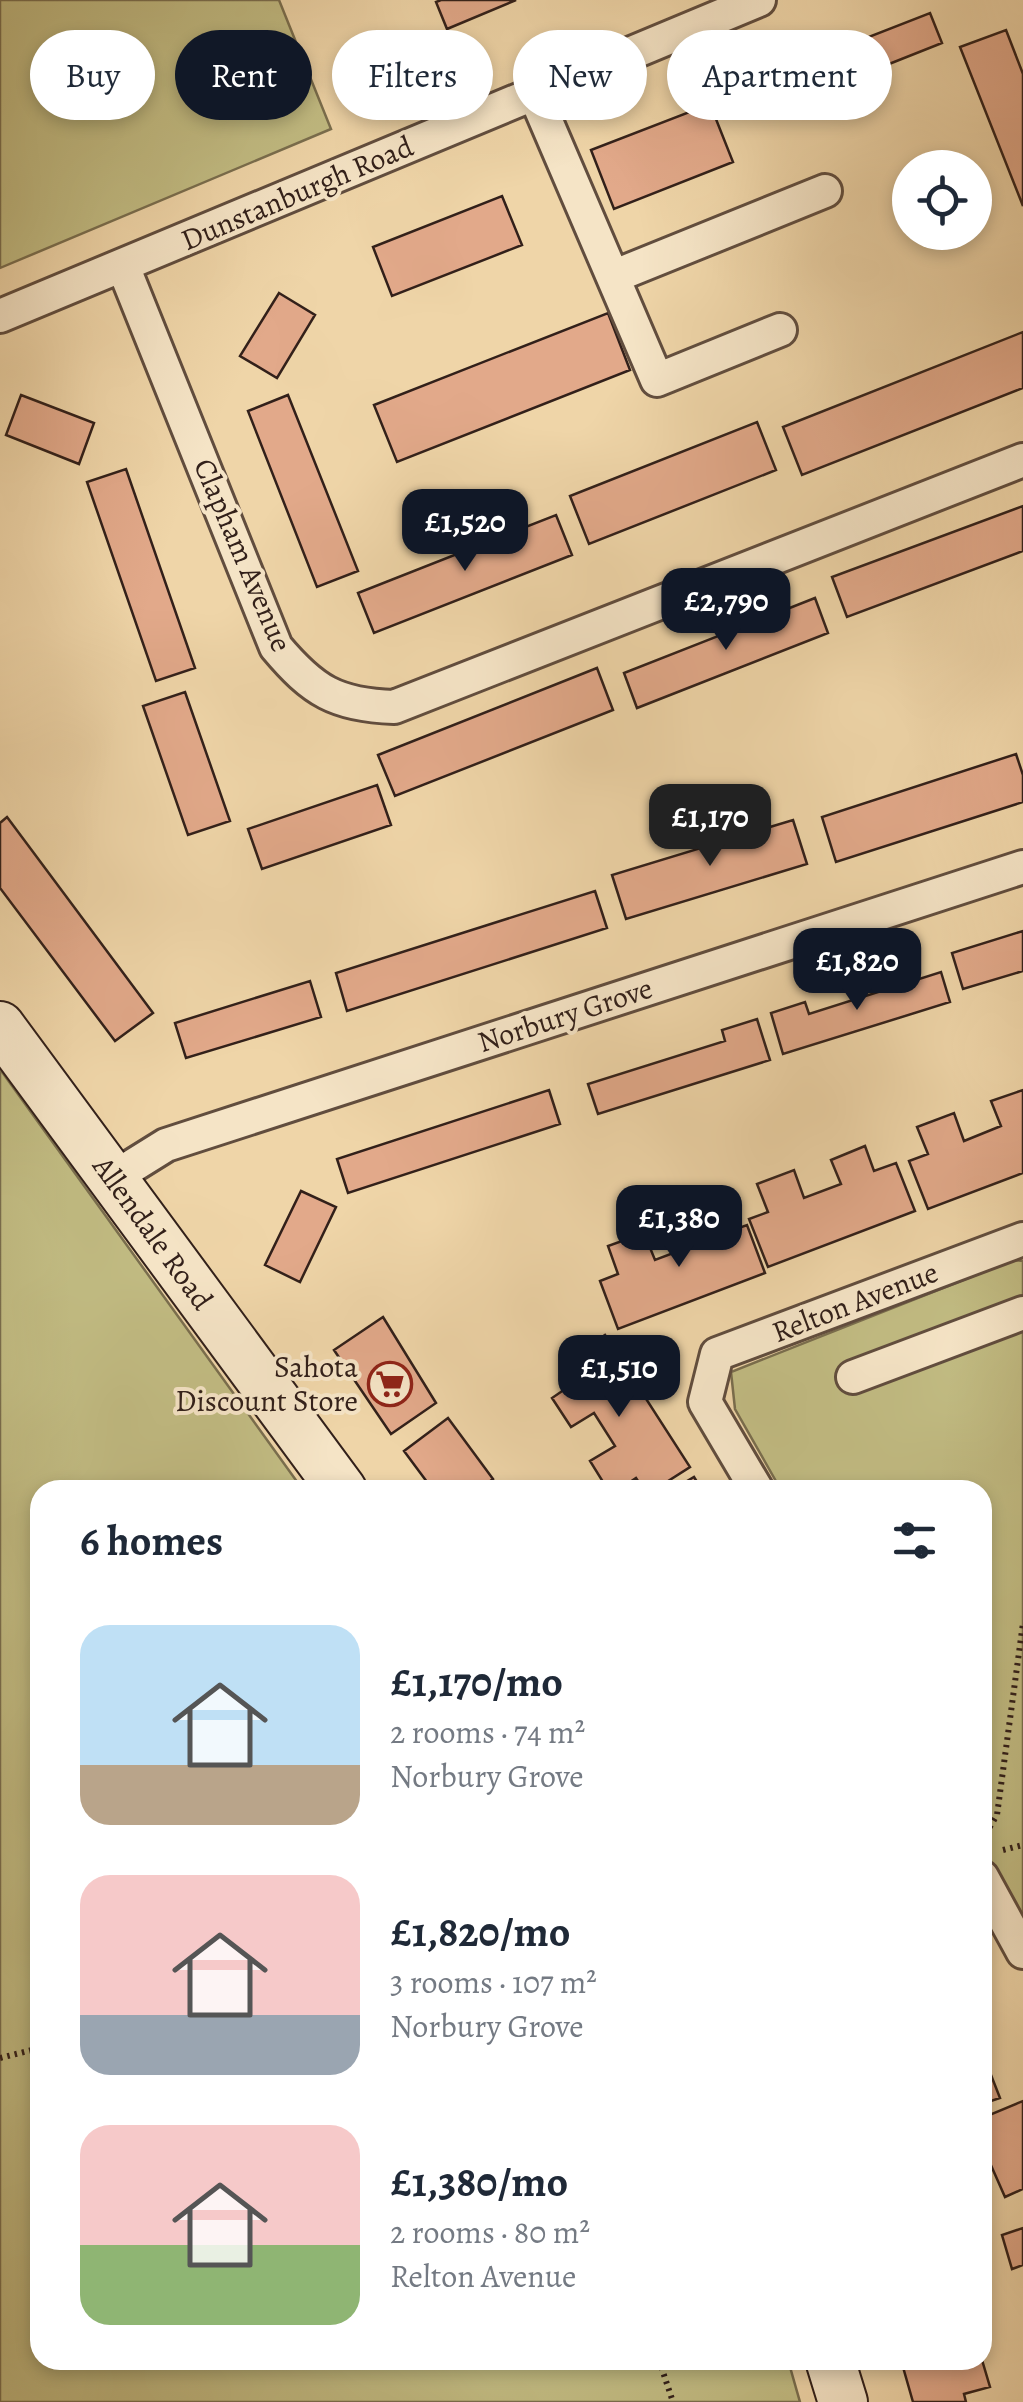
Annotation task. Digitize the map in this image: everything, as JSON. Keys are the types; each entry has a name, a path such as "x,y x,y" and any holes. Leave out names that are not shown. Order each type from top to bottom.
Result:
{"main road":[{"name":"Allendale Road","path":"0,1026 335,1480"},
{"path":"833,2370 843,2402"}],"street":[{"name":"Dunstanburgh Road","path":"647,40 714,9 759,0"},
{"name":"Dunstanburgh Road","path":"0,316 513,102"},
{"path":"546,120 658,380 780,330"},
{"path":"615,276 826,191"},
{"name":"Clapham Avenue","path":"123,266 276,648 304,680 350,706 394,708 1023,460"},
{"name":"Norbury Grove","path":"113,1178 166,1145 1023,867"},
{"name":"Relton Avenue","path":"751,1480 705,1402 717,1354 1023,1239"},
{"path":"853,1377 1023,1313"},
{"path":"992,1895 1023,1952"}],"path":[{"path":"992,1823 997,1815 1023,1624"},
{"path":"0,2058 30,2050"},
{"path":"663,2370 674,2402"}],"shaded area":[{"path":"0,0 279,0 291,30 175,30 175,120 312,120 312,82 331,129 0,268"},
{"path":"0,1069 296,1480 30,1480 30,2370 791,2370 800,2402 0,2402"},
{"path":"1014,1260 1023,1261 1023,1924 992,1864 992,1480 775,1480 735,1409 731,1372"}],"building":[{"path":"516,0 447,29 436,2"},
{"path":"930,13 942,43 892,63 892,30 887,30"},
{"path":"1006,30 1023,74 1023,206 960,47"},
{"path":"669,120 716,120 733,162 614,209 591,150"},
{"path":"502,196 522,245 392,296 373,247"},
{"path":"279,293 315,315 277,378 240,356"},
{"path":"608,313 630,370 397,462 374,405"},
{"path":"1023,332 1023,388 802,475 783,427"},
{"path":"21,395 94,423 79,464 6,435"},
{"path":"288,395 358,571 317,587 248,411"},
{"path":"757,422 776,470 589,544 570,496"},
{"path":"126,469 195,668 156,681 87,482"},
{"path":"1023,506 1023,551 847,617 832,577"},
{"path":"556,515 572,555 374,633 358,593"},
{"path":"815,598 828,633 637,708 624,673"},
{"path":"597,668 613,710 395,796 378,755"},
{"path":"185,692 230,821 188,835 143,706"},
{"path":"1016,754 1023,775 1023,802 836,862 822,817"},
{"path":"377,785 391,825 262,869 248,829"},
{"path":"7,817 153,1013 115,1041 0,888 0,823"},
{"path":"793,820 807,864 626,919 612,875"},
{"path":"595,891 607,928 347,1011 336,973"},
{"path":"1023,931 1023,971 963,989 952,953"},
{"path":"941,972 950,1002 783,1054 771,1013 805,1002 809,1014"},
{"path":"310,981 321,1017 186,1058 175,1023"},
{"path":"757,1019 770,1060 598,1114 588,1084 725,1041 722,1030"},
{"path":"549,1090 560,1124 348,1193 337,1159"},
{"path":"1023,1090 1023,1173 928,1209 909,1161 928,1154 917,1127 954,1113 964,1141 1001,1126 991,1101"},
{"path":"865,1146 874,1171 896,1163 915,1211 768,1267 749,1219 768,1212 757,1184 794,1170 804,1198 841,1184 831,1160"},
{"path":"301,1191 336,1207 300,1282 265,1265"},
{"path":"715,1208 725,1233 747,1225 765,1273 618,1329 600,1281 618,1274 608,1246 644,1233 655,1260 692,1246 682,1221"},
{"name":"Sahota Discount Store","path":"383,1317 436,1403 391,1434 334,1350"},
{"path":"605,1335 690,1467 670,1480 602,1480 590,1461 615,1446 594,1413 571,1427 552,1398 574,1383 562,1363"},
{"path":"448,1418 493,1479 426,1480 404,1451"},
{"path":"992,2078 1000,2098 992,2101"},
{"path":"1023,2101 1023,2189 1005,2197 992,2168 992,2114"},
{"path":"1023,2228 1023,2265 1012,2269 1002,2235"},
{"path":"904,2370 985,2370 990,2387 964,2394 966,2402 913,2402"}],"place":[{"name":"Sahota Discount Store","path":"390,1384"}]}
